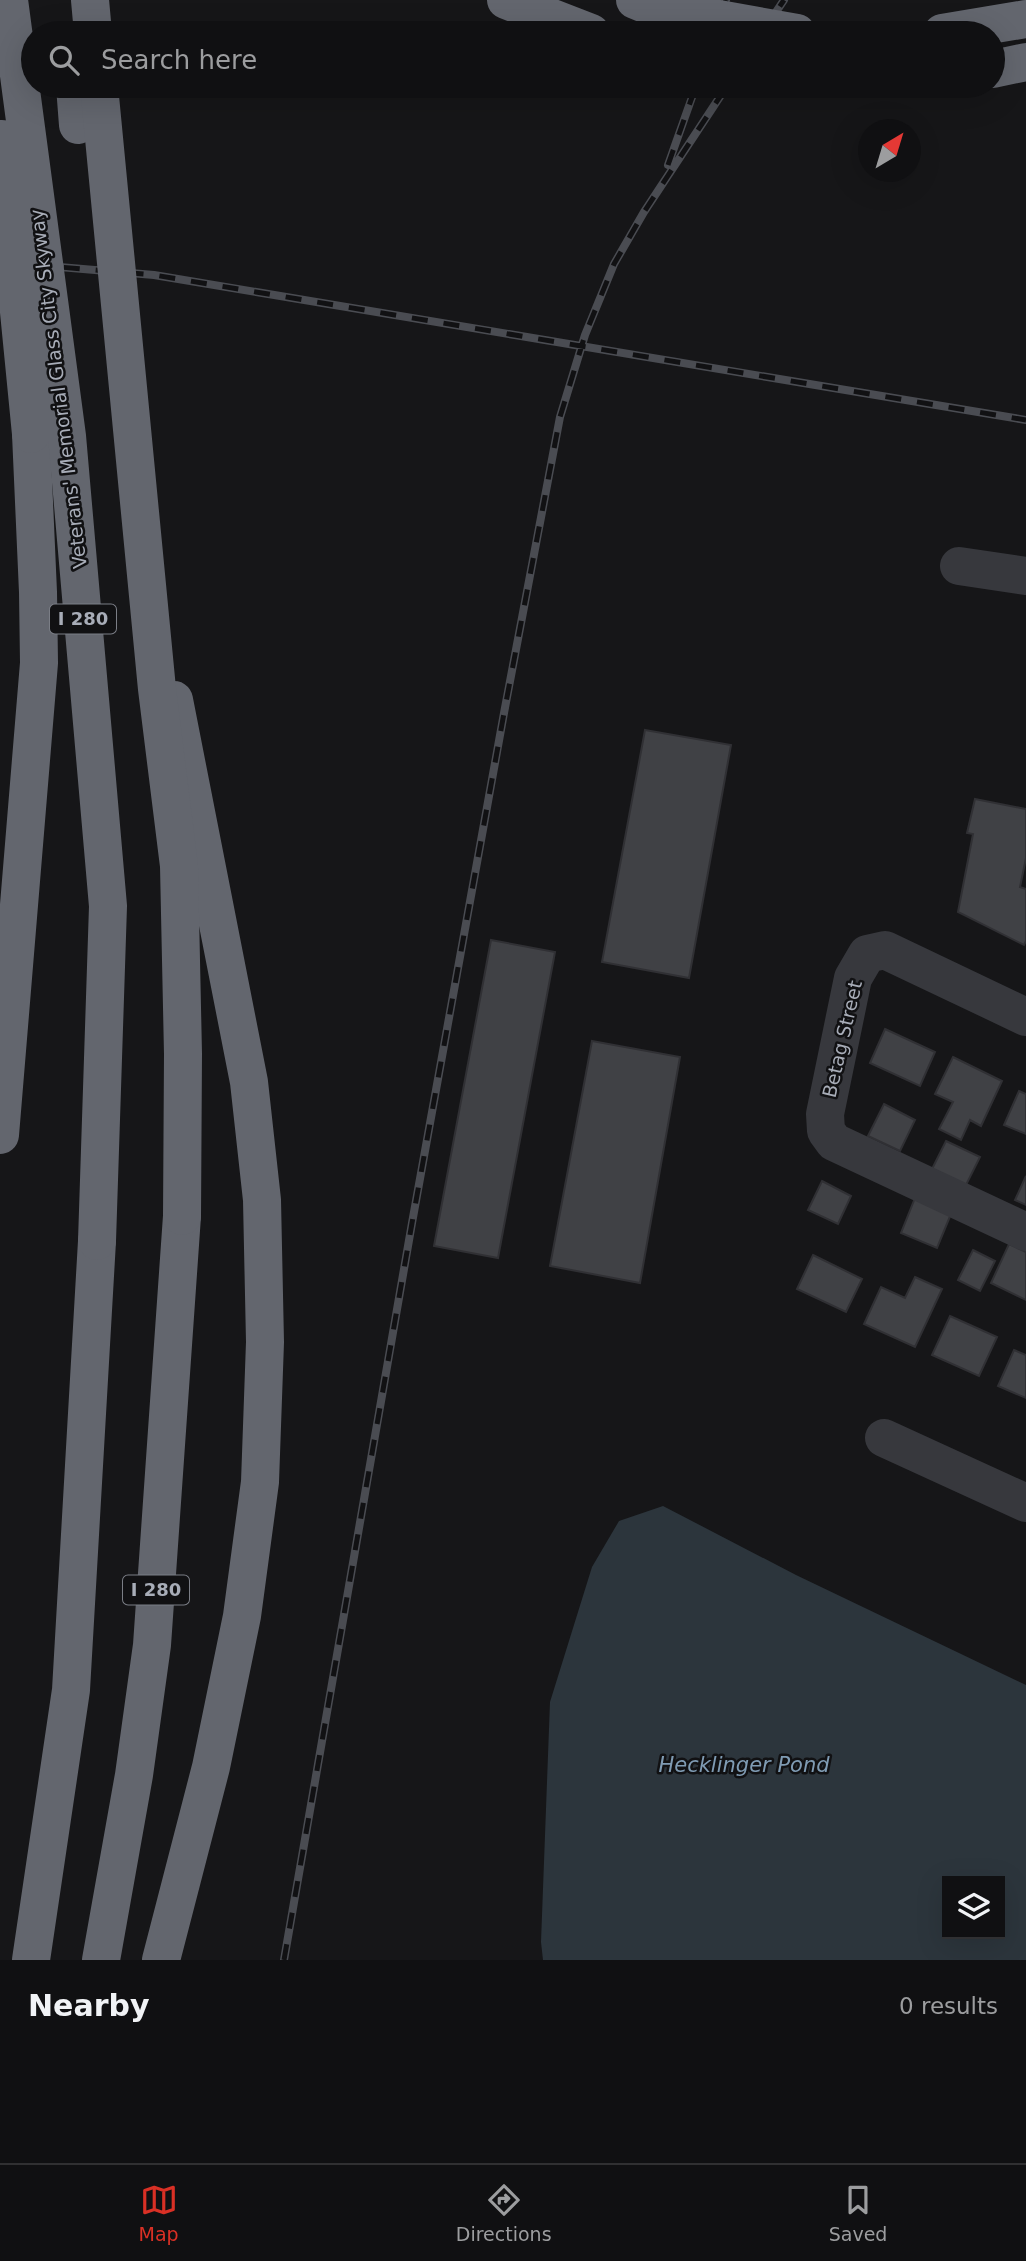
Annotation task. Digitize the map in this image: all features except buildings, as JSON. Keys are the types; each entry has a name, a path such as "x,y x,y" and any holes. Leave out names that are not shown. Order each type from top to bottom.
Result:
{"highway":[{"name":"Veterans' Memorial Glass City Skyway","path":"9,0 21,90"},
{"path":"68,0 70,21"},
{"path":"90,0 92,21"},
{"path":"506,0 561,21"},
{"path":"635,0 652,7 730,21"},
{"path":"1005,22 1026,19"},
{"path":"1005,66 1026,62"},
{"name":"Veterans' Memorial Glass City Skyway","path":"22,98 67,436 108,906 97,1241 71,1690 33,1951"},
{"path":"76,98 110,357 249,1082 262,1200 265,1274 264,1410 260,1482 242,1616 211,1767 161,1960"},
{"name":"I 280","path":"100,98 158,689 179,866 183,1054 181,1216 152,1645 134,1776 101,1960"},
{"path":"0,1135 39,663 31,433 1,130"}],"street":[{"path":"959,566 1026,576"},
{"name":"Betag Street","path":"1026,1017 885,950 867,954 853,978 825,1114 826,1131 834,1142 1026,1232"},
{"path":"884,1438 1026,1503"}],"water":[{"name":"Hecklinger Pond","path":"663,1506 796,1575 1026,1685 1026,1960 543,1960 541,1942 550,1702 592,1567 619,1521"}],"railway":[{"path":"718,21 726,0"},
{"path":"770,21 784,0"},
{"path":"668,165 692,98"},
{"path":"284,1960 412,1223 560,417 585,335 614,264 644,212 719,98"},
{"path":"0,262 154,275 1026,420"}]}
